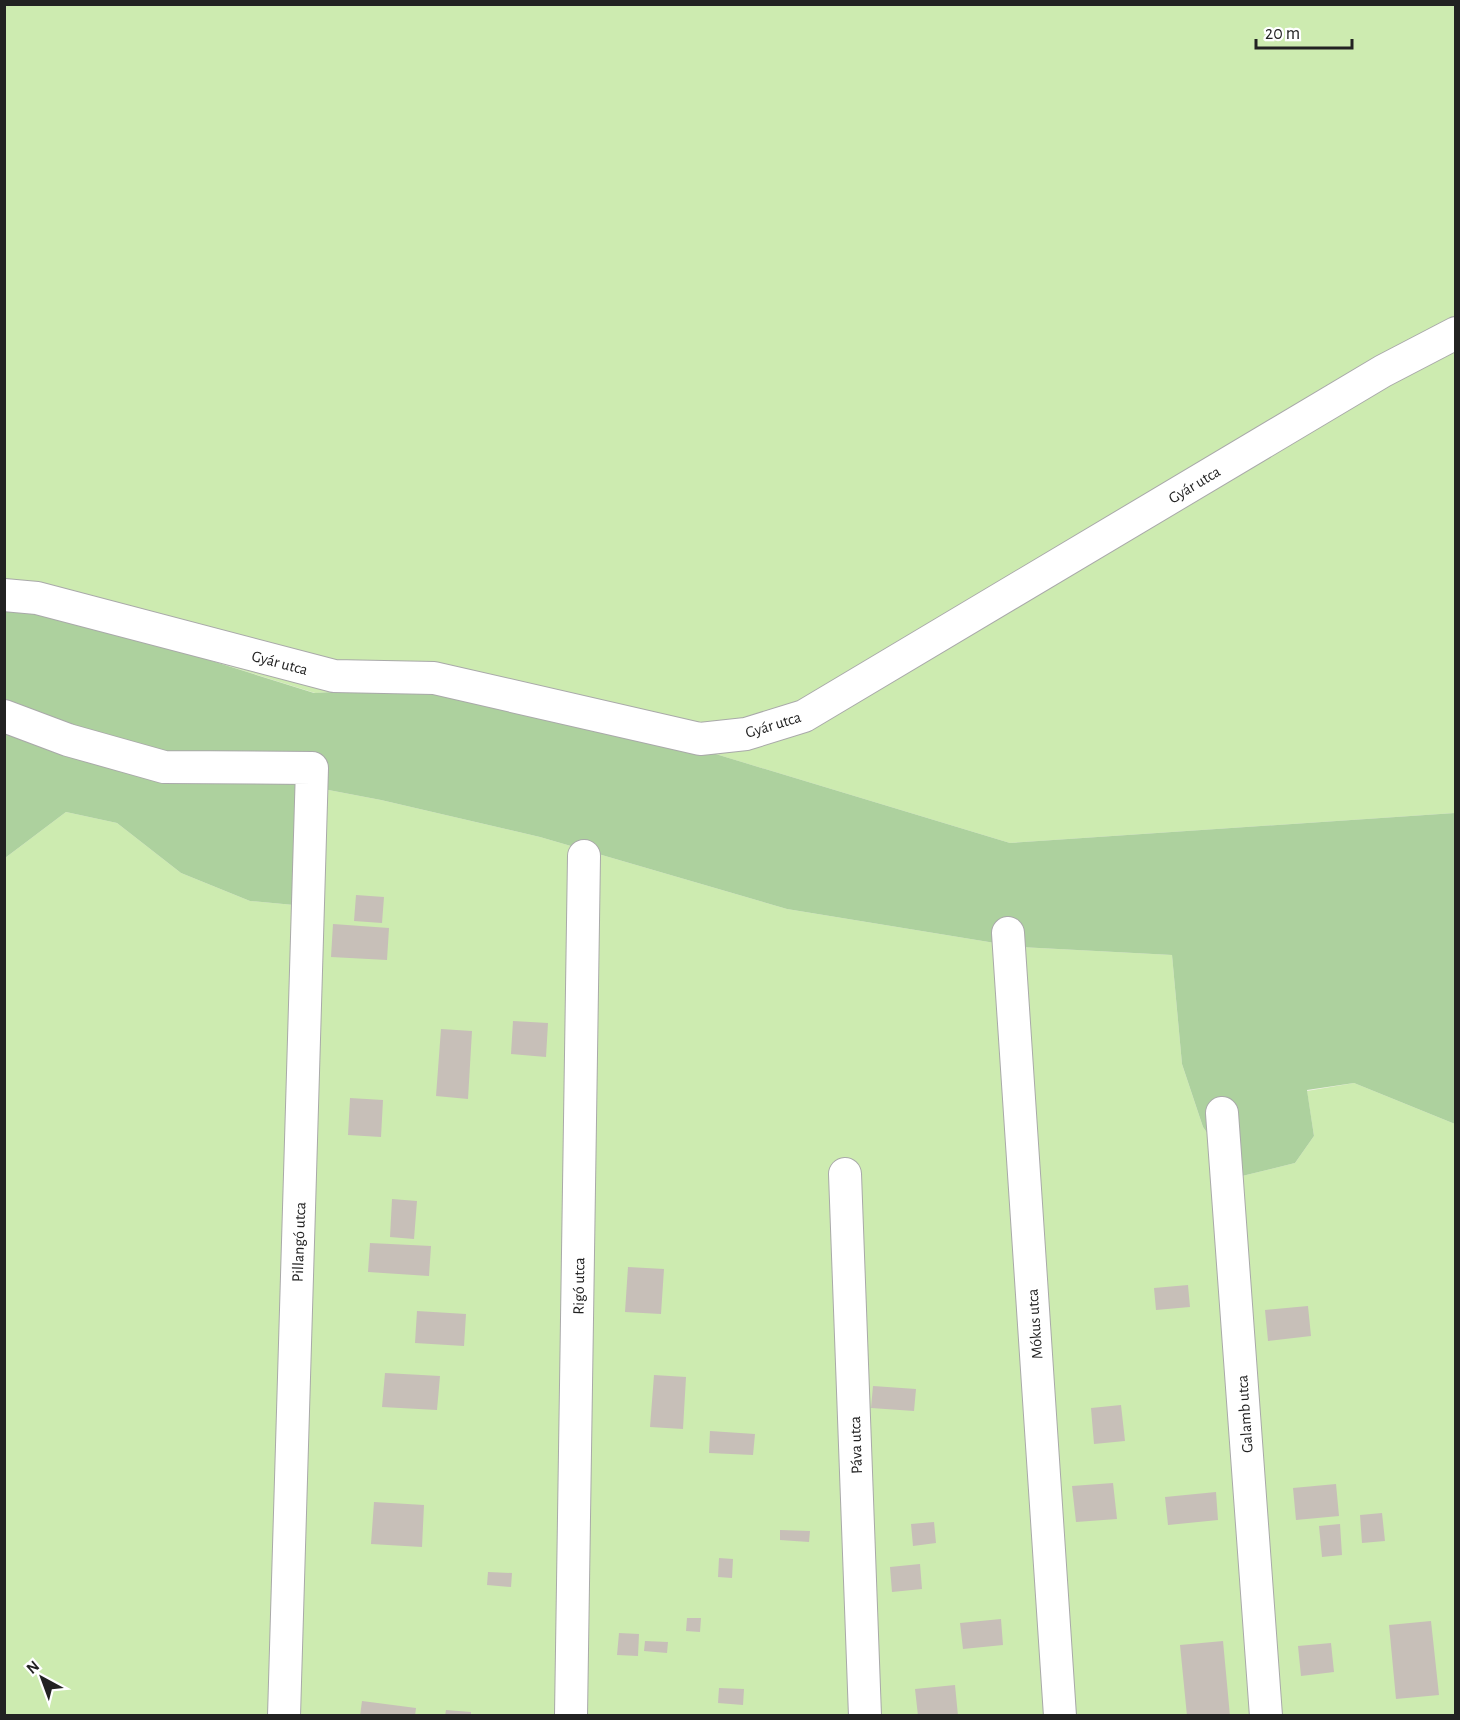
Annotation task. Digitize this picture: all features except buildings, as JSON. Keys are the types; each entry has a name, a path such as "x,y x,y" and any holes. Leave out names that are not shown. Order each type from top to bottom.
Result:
{"street":[{"name":"Gyár utca","path":"4,595 37,598 334,676 434,678 700,739 746,734 804,716 1383,371 1455,333"},
{"name":"Pillangó utca","path":"4,716 68,740 164,767 312,768 284,1716"},
{"name":"Rigó utca","path":"571,1716 584,856"},
{"name":"Mókus utca","path":"1008,933 1060,1716"},
{"name":"Galamb utca","path":"1222,1113 1266,1716"},
{"name":"Páva utca","path":"845,1174 865,1716"}],"green space":[{"path":"5,5 1455,5 1455,813 1010,843 484,684 315,693 5,596"},
{"path":"5,596 314,693 484,684 1010,843 1455,813 1455,1124 1354,1083 1307,1090 1314,1136 1295,1163 1238,1177 1203,1127 1182,1064 1172,955 1020,947 787,909 540,837 381,800 297,784 294,905 250,901 181,873 117,823 66,812 5,858"},
{"path":"297,784 381,800 540,837 787,909 1020,947 1172,955 1182,1064 1203,1127 1238,1177 1295,1163 1314,1136 1307,1091 1354,1083 1455,1124 1455,1715 5,1716 5,858 66,812 117,823 181,873 250,901 294,905"}]}
